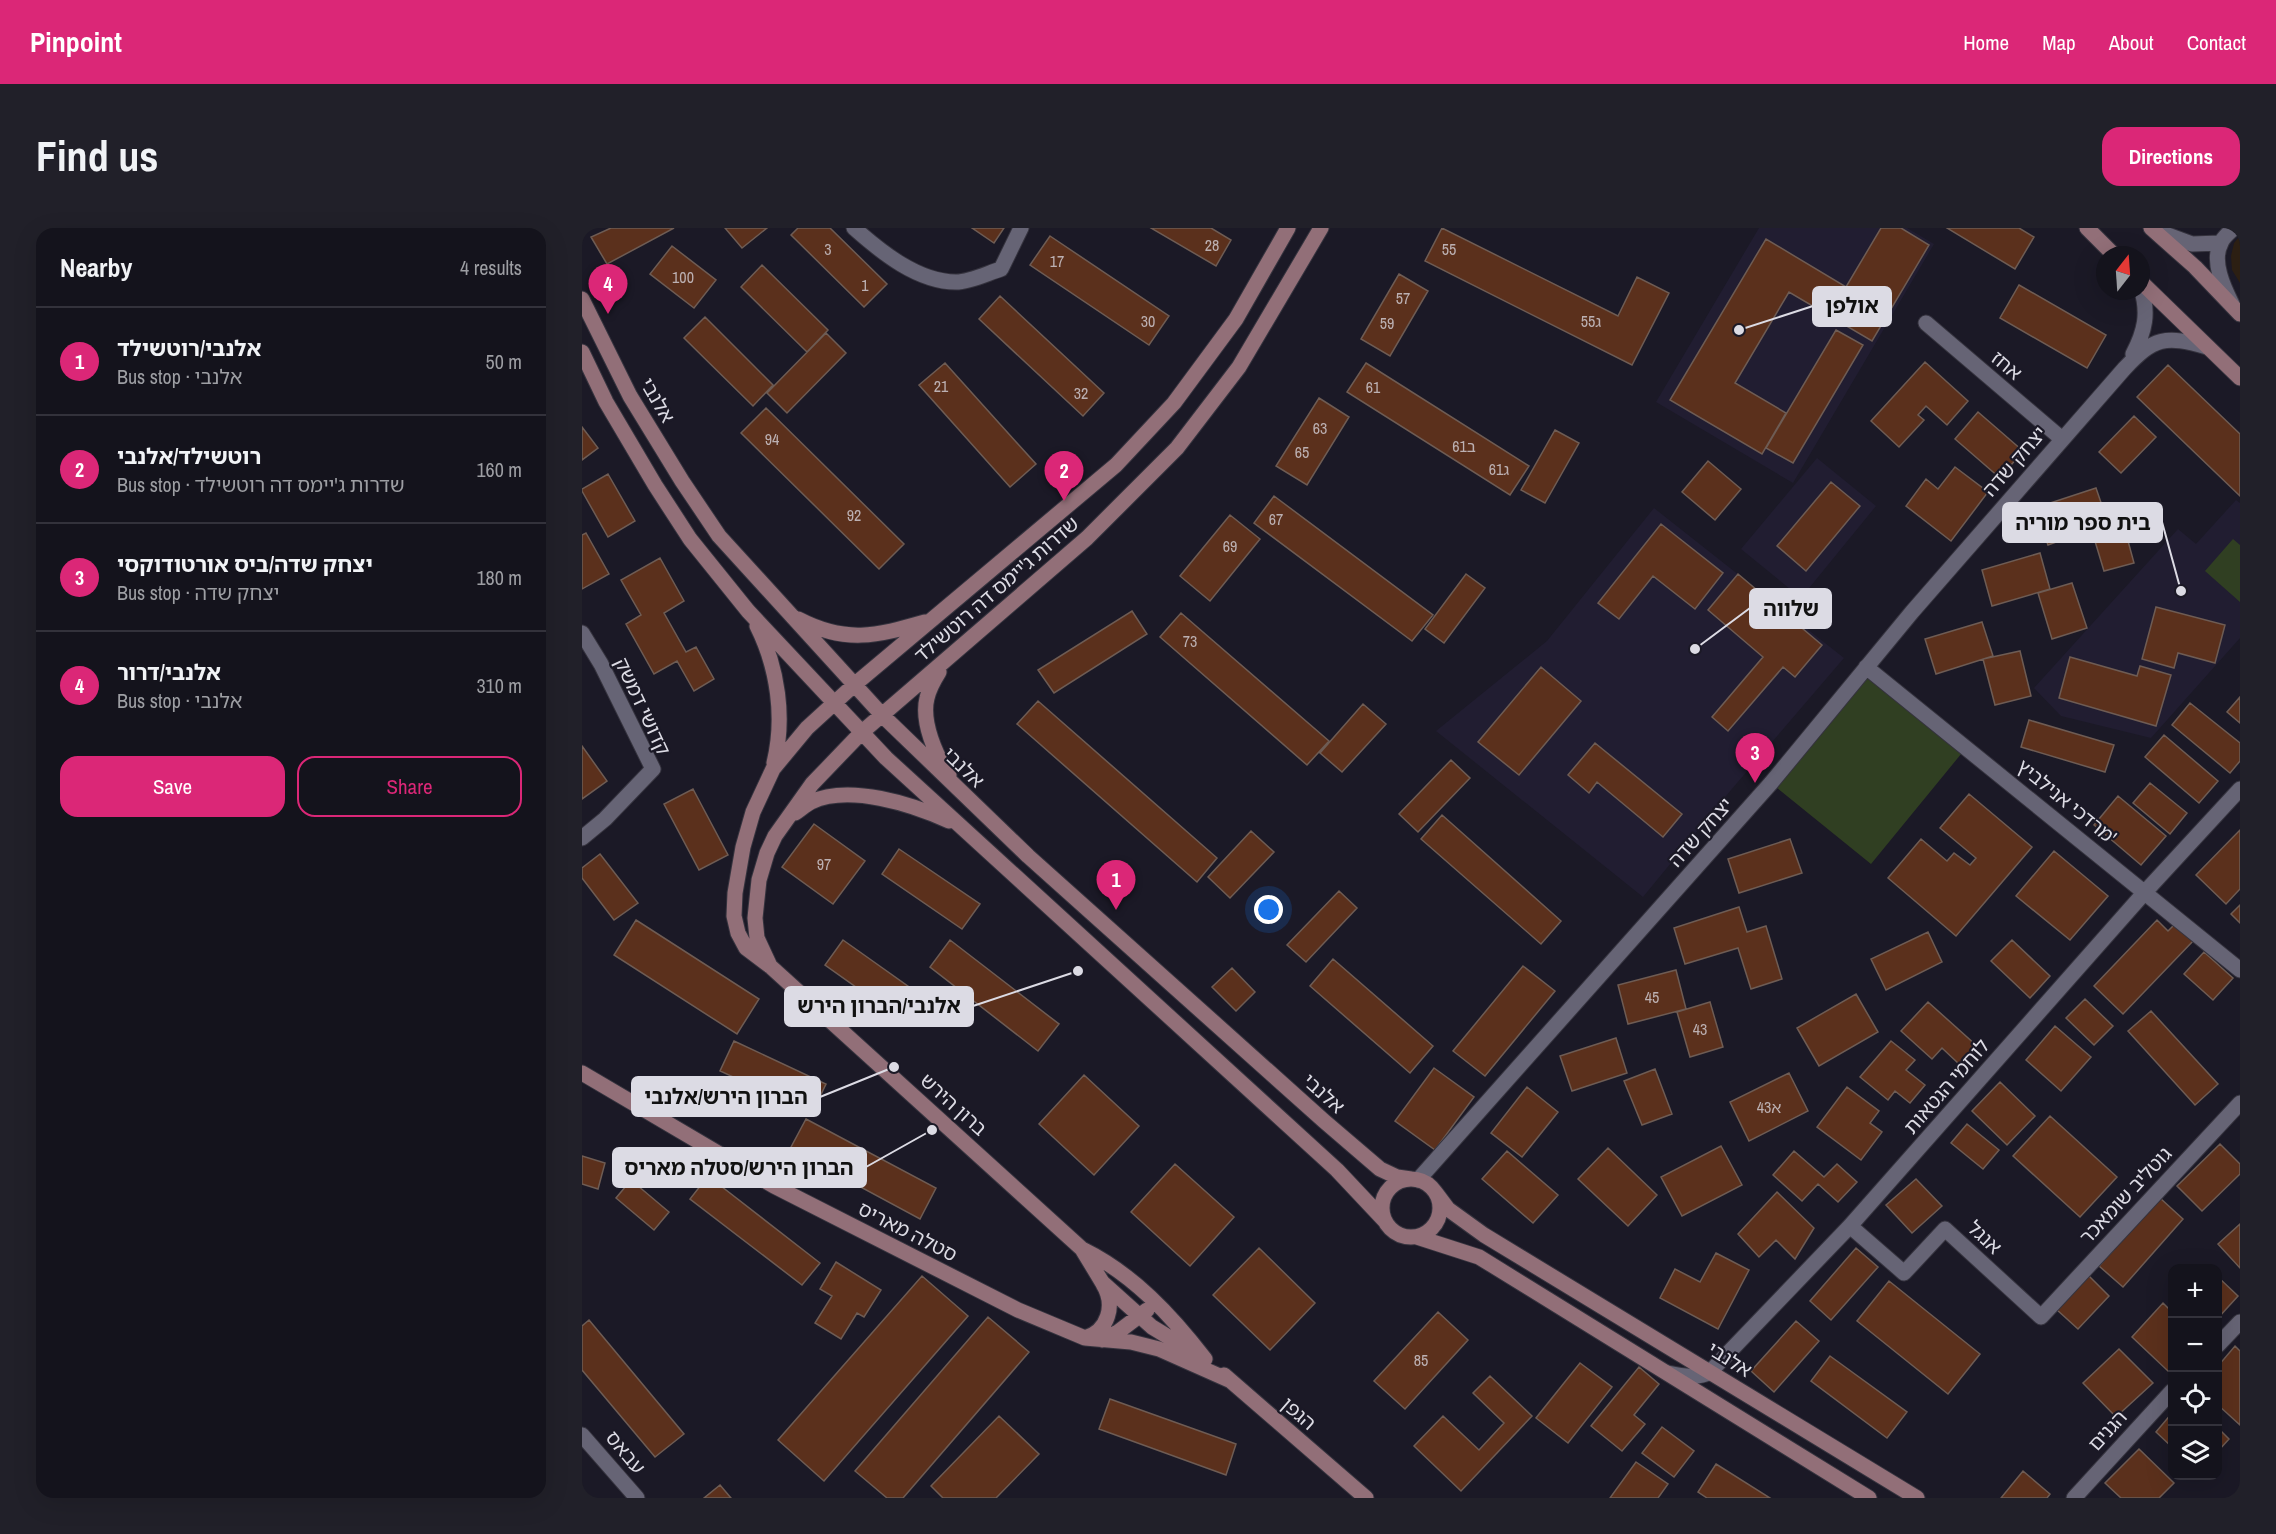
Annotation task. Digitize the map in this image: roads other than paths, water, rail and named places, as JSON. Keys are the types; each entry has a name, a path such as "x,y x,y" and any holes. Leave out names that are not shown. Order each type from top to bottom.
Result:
{"street":[{"path":"854,228 882,253 934,280 958,282 1002,269 1021,228"},
{"name":"שדרות ג'יימס דה רוטשילד","path":"854,684 1116,465 1174,403 1236,319 1288,228"},
{"name":"שדרות ג'יימס דה רוטשילד","path":"883,716 1088,538 1177,448 1239,368 1320,228"},
{"path":"2087,228 2105,246"},
{"path":"2151,228 2192,244 2220,243"},
{"path":"2151,228 2195,267 2237,311"},
{"path":"2234,228 2220,243 2219,270 2237,311"},
{"path":"2150,291 2240,378"},
{"name":"אלנבי","path":"582,299 630,396 719,536 883,716 1028,856 1380,1169 1397,1177 1415,1180 1430,1186 1448,1209 1484,1235 1917,1498"},
{"name":"יצחק שדה","path":"2124,369 2142,338 2145,326 2144,300"},
{"name":"אחז","path":"1926,323 2062,439"},
{"name":"יצחק שדה","path":"1415,1180 1771,783 1866,667 2138,354 2155,342 2173,340 2207,347"},
{"path":"582,352 606,402 690,539 748,610 861,733 1337,1170 1398,1234 1417,1237 1479,1257 1869,1498"},
{"path":"748,610 768,649 779,703 779,733 773,769"},
{"path":"789,614 828,633 842,635 884,634 931,620"},
{"name":"קדושי דמשק","path":"582,633 601,664 652,769 605,819 582,838"},
{"path":"946,660 930,689 926,710 928,725 947,772 967,799"},
{"name":"מרדכי אנילביץ'","path":"1866,667 2240,970"},
{"name":"ברון הירש","path":"854,684 787,749 773,769 753,812 743,847 735,893 734,916 738,933 746,948 770,966 1082,1250 1117,1269 1156,1302"},
{"name":"ברון הירש","path":"770,966 757,938 755,918 756,893 767,853 785,820 812,784 861,733 883,716"},
{"name":"לוחמי הגטאות","path":"1710,1372 1850,1226 2145,892 2240,789"},
{"path":"785,820 811,802 826,798 862,796 888,799 916,807 964,828"},
{"name":"סטלה מאריס","path":"582,1073 774,1186 1018,1310 1085,1338 1144,1345 1184,1359 1231,1381"},
{"name":"גוטליב שומאכר","path":"2041,1317 2240,1102"},
{"path":"1385,1221 1382,1212 1385,1194 1398,1182 1415,1180"},
{"path":"1417,1237 1433,1227 1438,1219 1441,1204 1436,1192"},
{"name":"אנגל","path":"1850,1226 1904,1273 1945,1229 2041,1317"},
{"name":"ברון הירש","path":"1082,1250 1102,1282 1140,1316"},
{"path":"1085,1338 1102,1329 1107,1319 1109,1298 1102,1282"},
{"path":"1101,1340 1118,1332 1156,1302"},
{"name":"הגפן","path":"1156,1302 1205,1359"},
{"name":"הגפן","path":"1140,1316 1152,1327 1205,1359 1366,1498"},
{"path":"2222,1340 2240,1322"},
{"path":"1665,1372 1685,1376 1705,1375 1710,1372"},
{"name":"הגנים","path":"2074,1498 2168,1395"},
{"name":"עבאס","path":"582,1435 637,1498"}],"place":[{"name":"אלנבי/דרור","path":"608,314"},
{"name":"אולפן","path":"1739,330"},
{"name":"רוטשילד/אלנבי","path":"1064,501"},
{"name":"בית ספר מוריה","path":"2181,591"},
{"name":"שלווה","path":"1695,649"},
{"name":"יצחק שדה/ביס אורטודוקסי","path":"1755,783"},
{"name":"אלנבי/רוטשילד","path":"1116,910"},
{"name":"אלנבי/הברון הירש","path":"1078,971"},
{"name":"הברון הירש/אלנבי","path":"894,1067"},
{"name":"הברון הירש/סטלה מאריס","path":"932,1130"}]}
